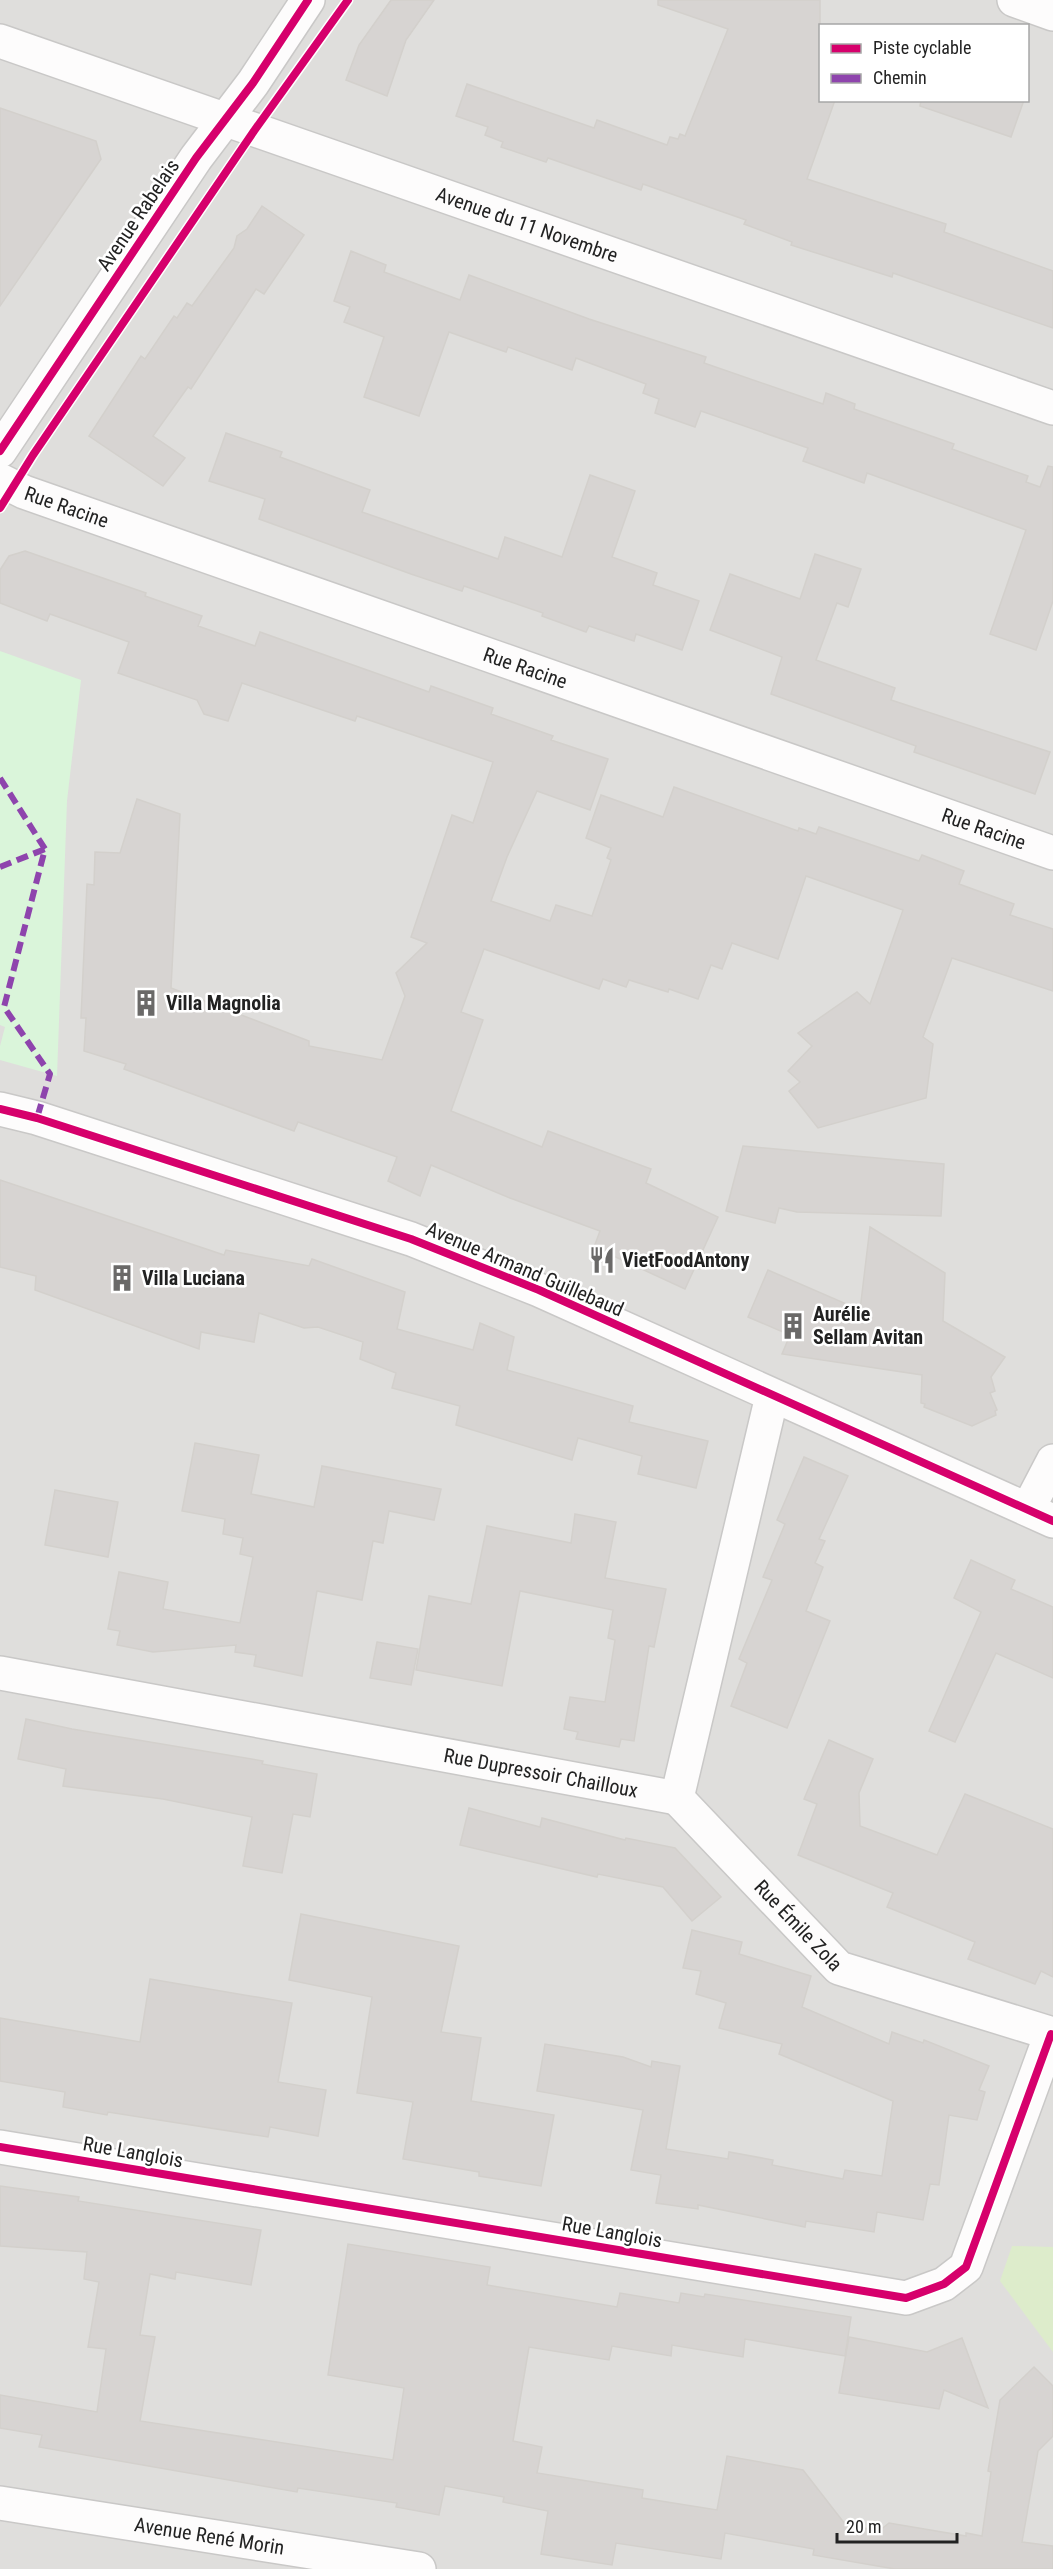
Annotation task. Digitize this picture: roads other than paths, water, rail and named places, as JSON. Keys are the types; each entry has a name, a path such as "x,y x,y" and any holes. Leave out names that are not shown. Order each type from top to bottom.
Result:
{"street":[{"name":"Avenue Rabelais","path":"0,451 196,158 308,0"},
{"path":"1014,0 1053,14"},
{"name":"Avenue du 11 Novembre","path":"0,41 1053,408"},
{"name":"Rue Racine","path":"0,480 35,496 1053,853"},
{"name":"Avenue Armand Guillebaud","path":"0,1109 42,1120 411,1239 539,1290 1040,1515"},
{"path":"677,1798 772,1396"},
{"path":"1040,1515 1053,1461"},
{"name":"Rue Dupressoir Chailloux","path":"0,1672 677,1798"},
{"name":"Rue Émile Zola","path":"677,1798 839,1968 1052,2034"},
{"name":"Rue Langlois","path":"0,2146 906,2298 945,2284 966,2267 1052,2034"},
{"name":"Avenue René Morin","path":"0,2503 419,2569"}],"place":[{"name":"Villa Magnolia","path":"146,1003"},
{"name":"VietFoodAntony","path":"602,1260"},
{"name":"Villa Luciana","path":"122,1278"},
{"name":"Aurélie Sellam Avitan","path":"793,1326"}]}
